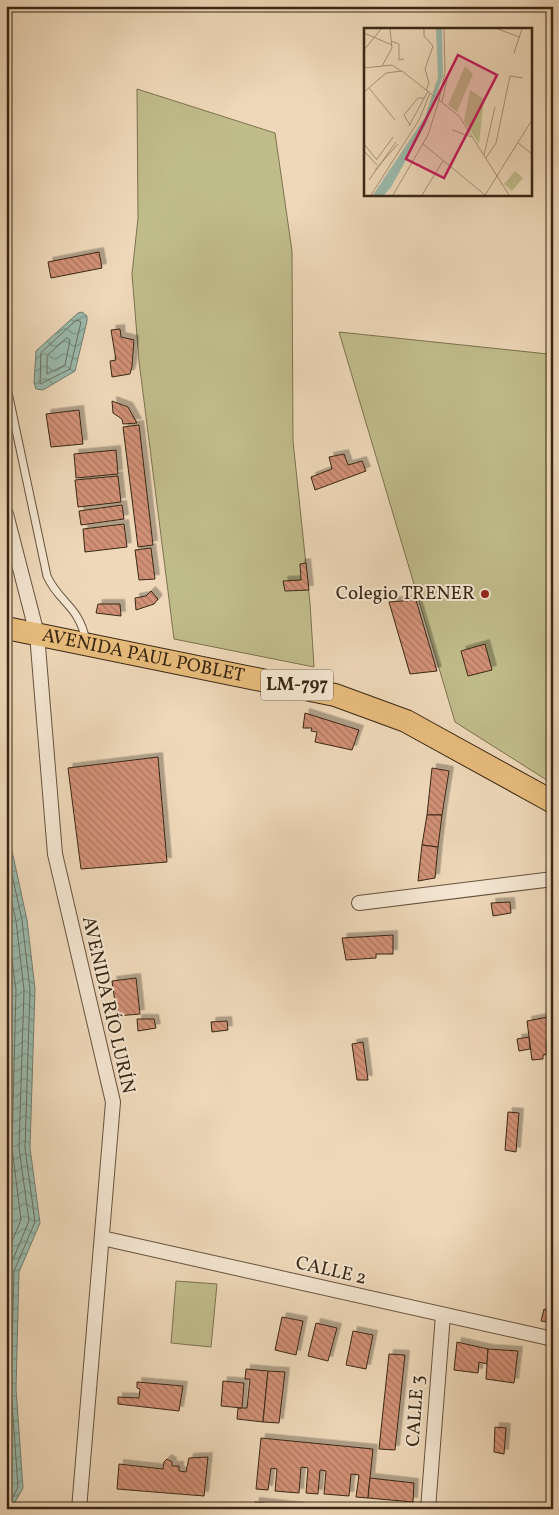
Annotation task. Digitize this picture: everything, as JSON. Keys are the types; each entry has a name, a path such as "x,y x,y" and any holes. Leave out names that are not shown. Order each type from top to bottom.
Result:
{"main road":[{"name":"AVENIDA PAUL POBLET","path":"21,631 297,685 370,706 443,739 553,802"}],"street":[{"name":"AVENIDA RÍO LURÍN","path":"6,514 21,631 55,854 113,1102 79,1509"},
{"path":"359,903 553,879"},
{"name":"CALLE 2","path":"102,1238 553,1339"},
{"name":"CALLE 3","path":"428,1509 442,1315"}],"lane":[{"path":"6,383 47,576 51,584 76,612 82,624 86,644"}],"shaded area":[{"path":"137,89 275,133 292,251 293,441 310,603 314,667 174,639 139,361 132,274 138,218"},
{"name":"Colegio TRENER","path":"339,332 548,354 553,366 553,784 455,722"},
{"path":"176,1281 217,1284 211,1347 171,1343"}],"water":[{"path":"82,312 87,316 87,321 75,371 43,390 36,389 34,383 36,351 78,313"},
{"path":"6,823 27,920 35,989 30,1148 40,1223 19,1272 16,1389 23,1488 11,1509 6,1509"}],"building":[{"path":"99,252 102,268 51,278 48,262"},
{"path":"120,329 121,337 134,340 132,366 130,374 112,377 110,361 116,360 111,330"},
{"path":"112,401 128,407 137,423 123,424 122,419 113,413"},
{"path":"79,410 83,444 51,447 46,414"},
{"path":"139,425 153,545 138,547 123,427"},
{"path":"116,450 118,474 76,478 74,454"},
{"path":"344,454 348,465 362,461 366,471 315,490 311,477 332,469 329,457"},
{"path":"118,476 121,502 78,507 75,480"},
{"path":"122,505 124,519 81,525 79,511"},
{"path":"124,524 127,547 85,552 83,529"},
{"path":"151,548 155,579 139,580 135,550"},
{"path":"306,563 309,590 285,591 283,581 301,580 300,564"},
{"path":"151,591 158,599 154,604 136,610 135,598 146,596"},
{"path":"416,600 437,671 410,674 389,602"},
{"path":"98,604 120,604 121,616 96,613"},
{"path":"485,644 492,670 468,676 461,651"},
{"path":"305,713 359,730 352,750 315,742 317,732 311,731 312,728 303,728"},
{"path":"158,757 167,862 81,869 68,768"},
{"path":"432,768 449,771 442,815 427,815"},
{"path":"427,815 442,815 438,847 422,845"},
{"path":"422,845 438,847 435,878 418,881"},
{"path":"510,902 511,913 493,916 491,903"},
{"path":"393,935 393,954 376,954 376,958 346,960 342,938"},
{"path":"136,978 140,1014 117,1016 112,981"},
{"path":"553,1016 553,1040 546,1042 547,1054 543,1055 543,1059 532,1060 527,1021"},
{"path":"137,1019 154,1019 156,1028 138,1031"},
{"path":"227,1021 228,1030 212,1032 211,1022"},
{"path":"529,1037 530,1049 519,1051 517,1039"},
{"path":"363,1042 368,1080 357,1080 352,1044"},
{"path":"508,1112 519,1113 516,1152 505,1150"},
{"path":"544,1309 553,1312 553,1323 541,1321"},
{"path":"282,1317 303,1321 296,1355 275,1350"},
{"path":"316,1323 337,1328 328,1361 308,1356"},
{"path":"353,1331 373,1335 366,1369 346,1365"},
{"path":"457,1342 488,1349 487,1364 479,1362 478,1373 454,1370"},
{"path":"488,1349 518,1351 514,1383 486,1379"},
{"path":"389,1354 405,1355 395,1450 379,1449"},
{"path":"246,1369 268,1371 263,1422 237,1419 238,1408 247,1408 250,1379 245,1379"},
{"path":"268,1371 285,1372 279,1423 263,1422"},
{"path":"223,1381 244,1383 242,1408 221,1406"},
{"path":"137,1382 183,1386 179,1411 118,1404 118,1397 139,1398 140,1389 137,1388"},
{"path":"495,1427 506,1428 504,1454 494,1452"},
{"path":"261,1438 373,1449 368,1498 356,1497 359,1475 351,1474 349,1496 324,1494 326,1471 320,1470 318,1494 306,1493 308,1468 301,1467 299,1493 275,1491 277,1469 271,1468 268,1490 256,1489"},
{"path":"208,1457 204,1496 117,1489 119,1464 163,1469 164,1462 167,1459 172,1462 172,1466 179,1466 179,1471 186,1472 189,1458"},
{"path":"370,1478 414,1483 413,1502 368,1498"},
{"path":"255,1502 300,1507 299,1509 254,1509"}],"place":[{"name":"Colegio TRENER","path":"485,594"}]}
